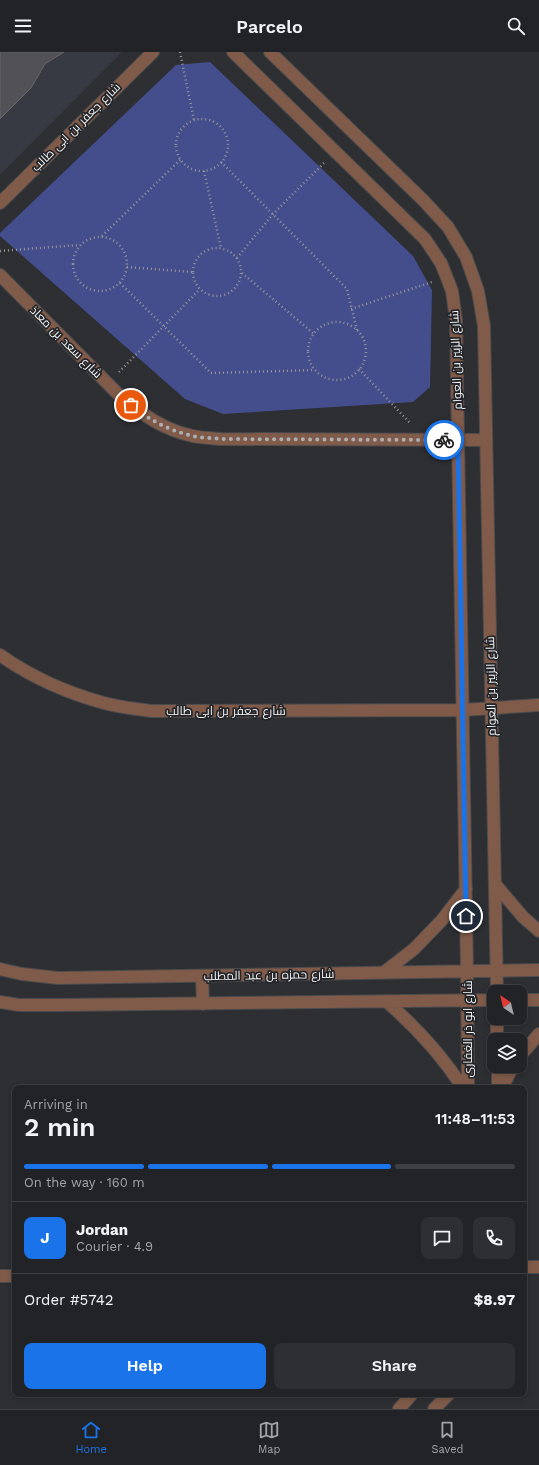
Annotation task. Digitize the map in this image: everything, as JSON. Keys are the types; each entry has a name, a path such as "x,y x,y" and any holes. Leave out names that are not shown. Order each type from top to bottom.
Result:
{"street":[{"name":"شارع جعفر بن ابى طالب","path":"0,203 153,52"},
{"name":"شارع الزبير بن العوام","path":"233,52 425,239 441,264 452,291 456,320 467,971"},
{"name":"شارع الزبير بن العوام","path":"270,52 424,200 448,227 466,257 478,291 484,326 496,971"},
{"name":"شارع سعد بن معاذ","path":"0,275 120,396 142,414 166,428 193,436 221,439 486,440"},
{"name":"شارع جعفر بن ابى طالب","path":"0,655 14,666 58,688 104,703 152,711 463,710 539,705"},
{"path":"495,884 523,917 539,931"},
{"path":"382,973 426,938 466,889"},
{"name":"شارع حمزه بن عبد المطلب","path":"0,969 22,974 58,978 539,970"},
{"name":"شارع ابو ذر الغفارى","path":"467,971 468,1085"},
{"path":"496,971 496,985"},
{"path":"202,976 203,1004"},
{"path":"0,1002 19,1005 487,1000"},
{"path":"527,1000 539,1000"},
{"path":"387,1002 410,1022 432,1045 462,1085"},
{"path":"527,1048 539,1034"},
{"path":"498,1073 498,1085"},
{"path":"504,1085 510,1073"},
{"path":"527,1267 539,1267"},
{"path":"0,1276 12,1276"},
{"path":"399,1409 409,1397"},
{"path":"434,1409 446,1397"}],"path":[{"path":"180,52 194,120"},
{"path":"194,120 211,120 219,125 224,131 227,139 228,147 226,155 221,162 210,170 195,170 187,166 180,160 177,153 175,144 177,136 187,123 194,120"},
{"path":"237,258 273,214 335,151"},
{"path":"102,237 180,160"},
{"path":"221,162 347,289 357,330"},
{"path":"204,171 221,248"},
{"path":"102,237 118,243 127,258 125,276 120,284 113,289 104,292 96,292 80,284 75,278 72,269 72,261 75,252 80,245 86,240 102,237"},
{"path":"0,252 80,245"},
{"path":"212,248 221,248 232,253 237,258 241,265 242,273 236,288 226,295 214,296 206,294 200,289 194,278 194,264 205,251 212,248"},
{"path":"127,267 193,272"},
{"path":"242,273 313,333"},
{"path":"351,309 447,278"},
{"path":"120,284 210,373 315,370"},
{"path":"108,384 200,289"},
{"path":"340,322 349,324 357,330 365,345 365,353 363,362 352,376 332,380 315,370 310,362 308,352 309,342 313,333 320,327 330,323 340,322"},
{"path":"359,369 425,440"}],"shaded area":[{"path":"0,52 122,52 0,175"},
{"path":"210,62 413,256 432,290 430,387 413,402 223,414 185,399 0,236 0,233 176,65"}],"building":[{"path":"0,52 64,52 45,64 31,88 0,119"}],"way so far":[{"path":"131,405 142,414 166,428 193,436 221,439 444,440"}],"route":[{"path":"444,440 458,439 466,916"}]}
